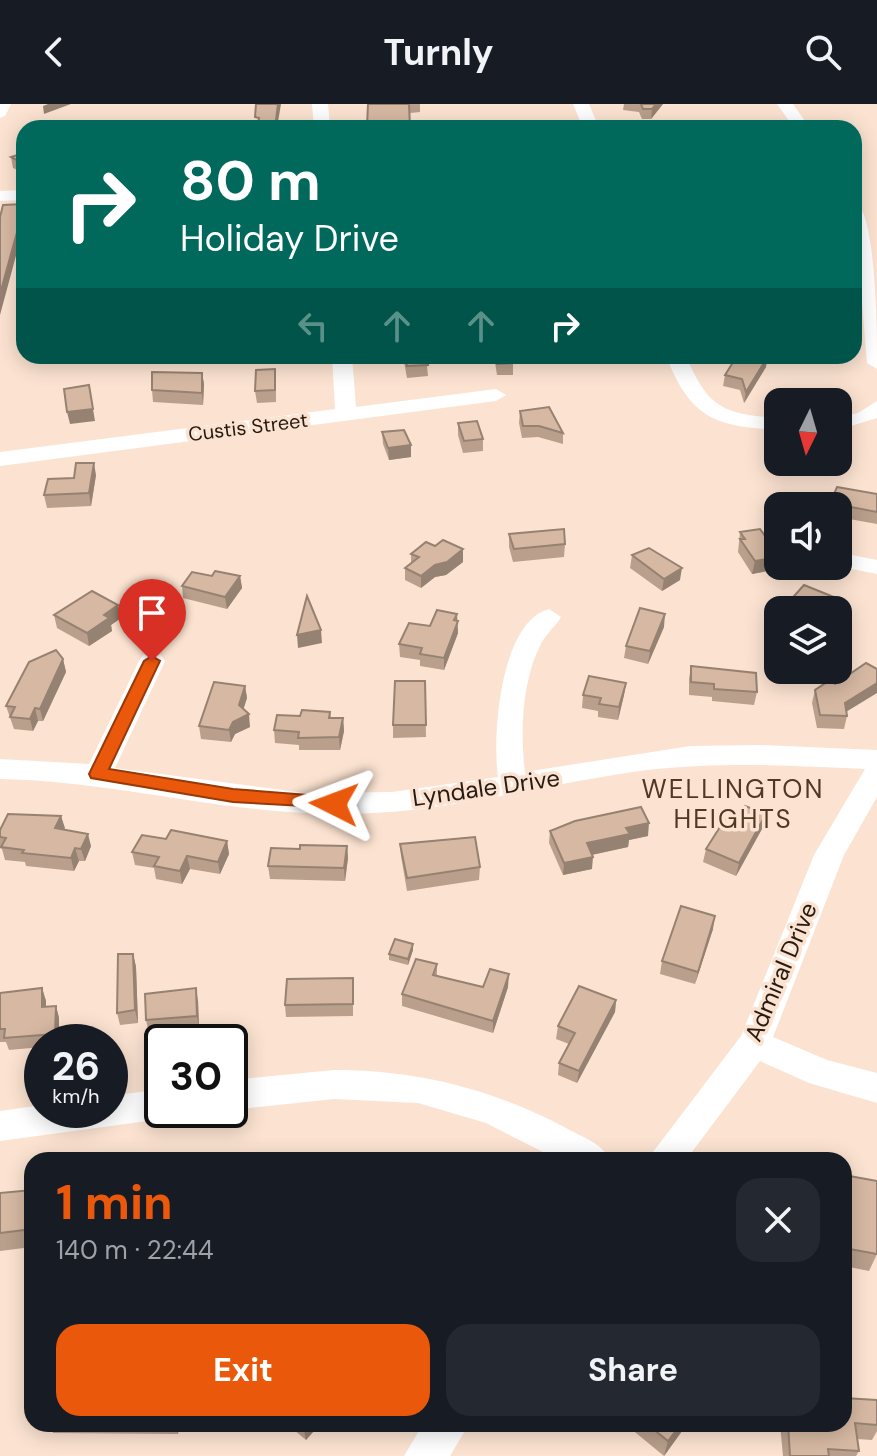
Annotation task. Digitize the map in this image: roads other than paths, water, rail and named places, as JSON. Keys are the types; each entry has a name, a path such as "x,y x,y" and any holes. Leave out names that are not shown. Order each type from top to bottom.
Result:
{"street":[{"path":"0,113 3,104"},
{"path":"866,231 877,363"},
{"path":"343,364 346,414"},
{"path":"679,364 690,392 708,410 745,421 764,423"},
{"name":"Custis Street","path":"0,459 496,395"},
{"path":"852,421 865,418 877,407"},
{"path":"852,562 877,567"},
{"path":"513,785 508,751 517,686 526,648 549,617"},
{"path":"98,774 152,661"},
{"name":"Lyndale Drive","path":"0,769 98,774 233,795 317,803 419,799 689,756 877,760"},
{"name":"Admiral Drive","path":"671,1152 754,1043 829,855 877,772"},
{"path":"754,1043 821,1073 877,1088"},
{"path":"248,1093 347,1082 434,1089 476,1101 535,1127 578,1152"},
{"path":"0,1126 144,1106"},
{"path":"424,1456 443,1432"}],"district":[{"name":"WELLINGTON HEIGHTS","path":"733,804"}]}
